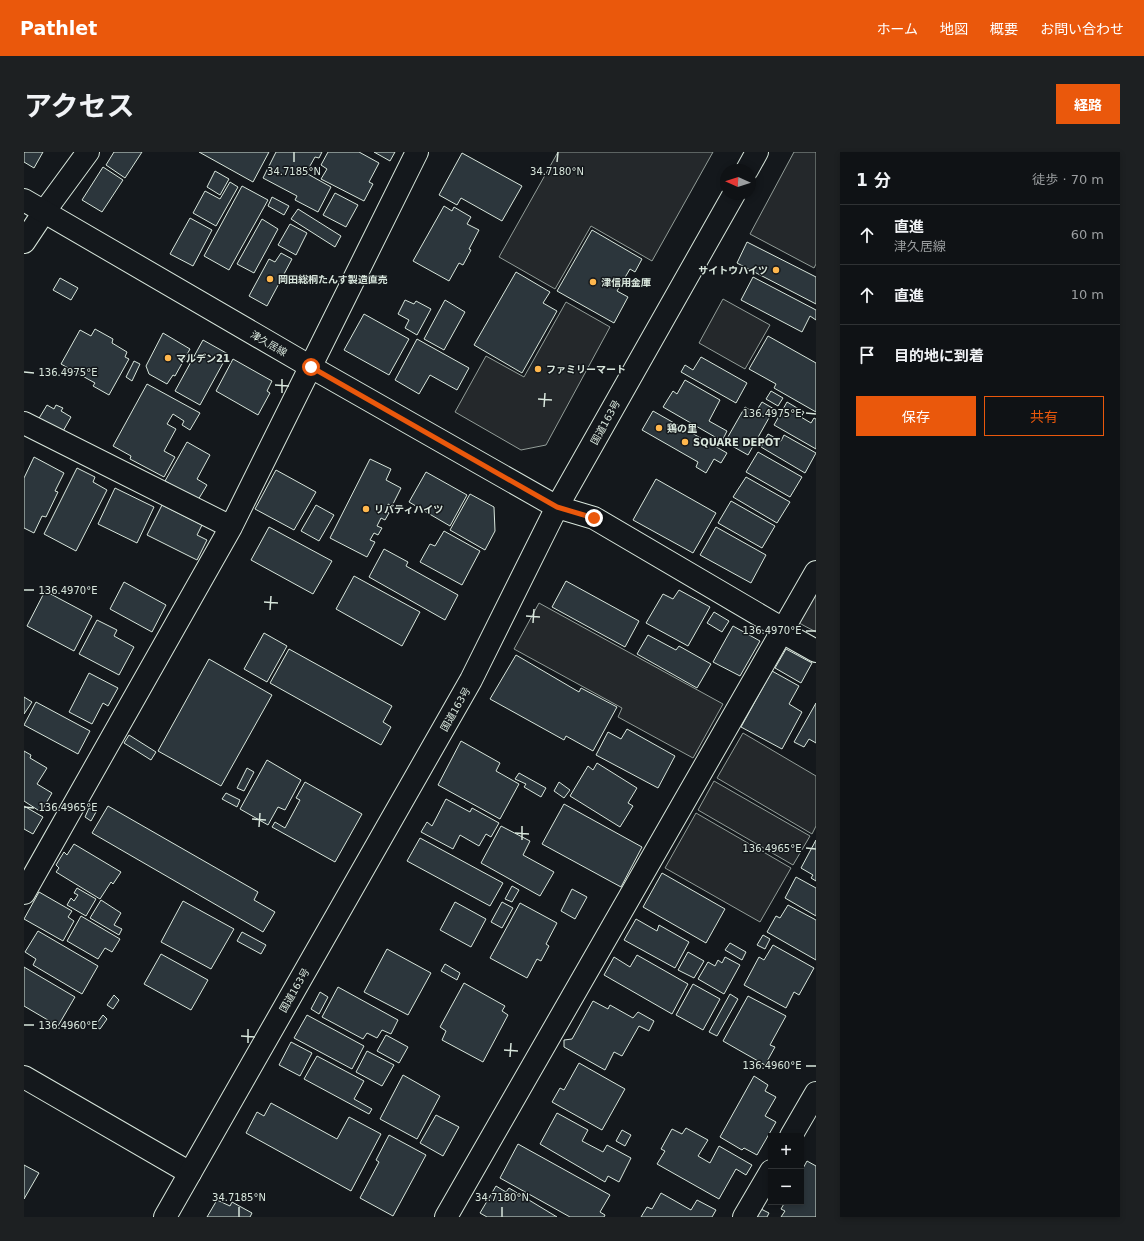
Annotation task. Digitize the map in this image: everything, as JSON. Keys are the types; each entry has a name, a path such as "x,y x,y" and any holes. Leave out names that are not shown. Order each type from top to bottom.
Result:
{"main road":[{"path":"24,242 88,152"},
{"path":"24,893 231,527 417,152"},
{"path":"750,164 757,152"},
{"name":"津久居線","path":"24,200 311,367 557,507 594,518 784,629 792,637 816,651"},
{"name":"国道163号","path":"165,1217 471,680 557,507 731,200"},
{"path":"24,423 231,527"},
{"path":"446,1217 816,572"},
{"path":"24,1077 190,1173"},
{"path":"793,1133 816,1093"},
{"path":"744,1217 768,1176"}],"shaded area":[{"path":"558,152 713,152 652,261 591,226 555,289 499,257"},
{"path":"794,152 816,152 816,264 814,268 750,234"},
{"path":"723,299 770,325 745,369 699,343"},
{"path":"566,302 610,327 546,445 521,450 455,412 486,356 524,377"},
{"path":"816,592 816,632 799,623"},
{"path":"539,603 723,704 693,758 618,717 622,708 514,649"},
{"path":"743,733 816,776 816,826 812,834 717,778"},
{"path":"714,781 810,836 793,865 698,810"},
{"path":"696,813 791,868 760,922 665,868"}],"building":[{"path":"24,152 43,152 34,168 24,162"},
{"path":"114,152 142,152 125,178 106,165"},
{"path":"199,152 269,152 253,182"},
{"path":"276,152 322,152 319,158 315,157 306,173 331,187 318,212 295,200 297,196 263,178"},
{"path":"328,152 359,152 379,163 369,182 373,184 364,201 321,179 327,169 321,165"},
{"path":"374,152 395,152 390,161"},
{"path":"462,153 522,186 502,221 461,198 457,205 439,195"},
{"path":"103,167 123,180 102,212 82,200"},
{"path":"215,171 229,179 220,195 207,187"},
{"path":"230,182 238,187 216,226 193,213 205,191 220,199"},
{"path":"242,186 268,200 229,270 204,256"},
{"path":"335,193 358,205 346,227 323,215"},
{"path":"272,197 289,206 284,215 268,206"},
{"path":"444,206 452,211 454,207 471,217 467,224 479,230 463,265 459,263 449,281 413,261"},
{"path":"298,209 341,236 335,247 291,219"},
{"path":"190,218 212,230 193,266 170,254"},
{"path":"262,219 278,229 254,273 237,264"},
{"path":"290,224 307,233 296,255 278,245"},
{"name":"津信用金庫","path":"592,230 642,259 635,272 630,269 617,291 628,297 614,323 557,291"},
{"name":"サイトウハイツ","path":"747,242 816,277 816,304 737,263"},
{"name":"岡田総桐たんす製造直売","path":"281,253 292,259 267,306 249,296 269,259 275,262"},
{"path":"516,272 550,292 543,303 557,311 522,373 474,345"},
{"path":"753,277 816,310 816,320 810,316 802,332 741,300"},
{"path":"60,278 78,288 71,300 53,290"},
{"path":"405,300 414,304 416,301 431,309 417,335 405,328 409,320 398,314"},
{"path":"445,300 465,312 444,350 424,339"},
{"path":"364,314 409,339 389,375 344,350"},
{"path":"95,329 113,339 112,343 127,352 125,357 129,359 109,395 93,386 95,383 61,364 80,330 91,336"},
{"name":"マルデン21","path":"163,333 190,349 175,376 173,375 167,384 149,374 146,366"},
{"path":"768,336 816,363 816,412 774,388 776,384 749,369"},
{"path":"417,339 469,368 457,390 430,375 419,394 395,380"},
{"path":"203,340 228,354 200,405 175,391"},
{"path":"701,357 747,383 736,403 681,372 685,365 693,370"},
{"path":"233,359 272,381 267,391 270,393 258,415 216,391"},
{"path":"134,361 140,364 132,381 126,377"},
{"path":"685,380 720,400 709,421 727,431 722,441 663,407 673,391 677,394"},
{"path":"147,384 200,413 190,430 182,425 184,421 173,414 167,424 176,429 164,451 175,457 164,477 130,459 131,456 113,446"},
{"path":"771,391 783,398 778,406 766,399"},
{"path":"762,402 774,409 748,455 725,442 745,407 755,413"},
{"path":"787,402 804,412 801,417 811,423 814,418 816,419 816,449 774,425"},
{"path":"47,405 54,409 56,405 63,408 61,411 71,417 62,433 38,420"},
{"name":"SQUARE DEPOT","path":"653,411 727,453 721,463 714,459 706,473 696,467 698,462 642,430"},
{"path":"768,434 781,441 784,435 816,453 805,473 761,447"},
{"path":"187,442 210,455 197,479 207,485 198,500 165,481"},
{"path":"758,452 802,477 790,497 746,472"},
{"path":"34,457 64,473 55,491 58,492 46,517 42,516 34,533 24,528 24,478"},
{"name":"リバティハイツ","path":"370,459 391,469 386,480 401,488 392,506 388,504 385,511 389,513 385,520 381,518 377,526 382,528 378,535 374,533 370,540 375,542 367,557 330,538"},
{"path":"77,468 95,477 93,482 107,490 76,551 44,534"},
{"path":"276,470 316,492 294,530 255,509"},
{"path":"426,472 467,495 450,526 409,502"},
{"path":"746,477 790,502 777,523 733,497"},
{"path":"656,479 716,513 693,553 633,520"},
{"path":"115,488 154,507 137,543 98,524"},
{"path":"470,494 494,507 495,531 485,550 450,530"},
{"path":"731,501 775,526 762,548 718,523"},
{"path":"162,505 202,525 197,535 207,540 197,560 147,535"},
{"path":"316,505 334,515 319,541 301,531"},
{"path":"269,527 332,561 313,594 251,560"},
{"path":"716,527 766,555 751,583 700,555"},
{"path":"444,531 480,551 462,585 420,562 430,544 435,546"},
{"path":"384,549 408,562 406,566 458,595 445,620 369,577"},
{"path":"354,576 420,612 402,646 336,609"},
{"path":"566,581 639,621 625,647 552,607"},
{"path":"124,582 166,605 152,632 110,609"},
{"path":"679,590 710,607 688,646 646,623 663,594 673,599"},
{"path":"45,591 92,616 74,651 27,626"},
{"path":"714,612 729,621 722,632 707,623"},
{"path":"97,620 117,630 114,636 134,647 119,675 79,654"},
{"path":"733,626 760,641 740,676 713,662"},
{"path":"264,633 287,646 267,682 244,669"},
{"path":"648,635 676,650 679,646 711,664 697,688 637,654"},
{"path":"289,649 392,706 383,722 391,727 381,745 270,683"},
{"path":"786,649 812,663 801,683 775,668"},
{"path":"516,655 579,692 581,688 617,707 593,751 566,736 564,740 490,699"},
{"path":"209,659 272,695 221,786 158,751"},
{"path":"772,671 799,686 789,704 802,712 782,749 741,727"},
{"path":"89,673 118,688 108,706 103,703 92,724 69,712"},
{"path":"24,697 32,702 24,714"},
{"path":"36,702 90,731 78,754 24,725"},
{"path":"816,703 816,743 809,739 804,747 794,742"},
{"path":"627,729 675,756 658,788 596,755 608,732 621,739"},
{"path":"129,735 156,752 151,760 124,743"},
{"path":"461,741 500,763 496,771 519,784 500,819 438,785"},
{"path":"24,751 31,755 30,758 47,768 37,784 52,793 41,812 24,801"},
{"path":"267,760 301,780 285,810 278,807 268,825 240,809"},
{"path":"597,763 637,788 628,803 633,806 620,827 570,796 588,766 593,770"},
{"path":"247,768 254,772 244,791 237,788"},
{"path":"519,773 546,788 541,797 524,787 526,784 515,779"},
{"path":"305,782 362,814 335,862 272,827 275,822 285,828 300,800 296,798"},
{"path":"559,782 570,790 564,798 554,791"},
{"path":"226,793 240,800 237,807 222,799"},
{"path":"446,799 470,812 472,808 499,823 491,837 486,834 479,846 460,835 453,849 421,832 427,822 432,826"},
{"path":"564,804 642,847 621,887 542,844"},
{"path":"24,806 43,817 33,834 24,829"},
{"path":"108,806 258,892 254,900 275,912 263,932 92,833"},
{"path":"89,808 96,812 91,821 85,817"},
{"path":"501,826 530,841 523,855 554,872 540,896 481,863"},
{"path":"420,838 503,883 490,906 407,861"},
{"path":"816,840 816,881 811,878 813,875 801,868"},
{"path":"74,844 121,872 113,884 111,882 100,899 56,872 59,868 56,865 64,852 67,855"},
{"path":"662,873 725,909 706,943 643,907"},
{"path":"796,877 816,888 816,916 785,898"},
{"path":"512,886 519,890 512,902 505,899"},
{"path":"77,888 96,899 86,916 67,905 71,898 74,901 78,895 74,893"},
{"path":"572,889 587,897 575,919 561,911"},
{"path":"39,892 72,911 68,917 74,921 63,941 24,919"},
{"path":"101,900 121,913 114,925 122,929 119,935 90,918"},
{"path":"183,901 234,929 211,969 161,942"},
{"path":"455,902 486,919 471,947 440,930"},
{"path":"502,902 513,908 502,928 491,922"},
{"path":"520,903 557,923 546,944 549,946 541,961 537,959 527,978 490,958"},
{"path":"788,905 816,920 816,960 767,932 776,916 780,918"},
{"path":"81,916 120,939 112,952 105,948 98,959 67,941"},
{"path":"636,919 657,931 659,925 689,942 675,968 624,940"},
{"path":"38,931 98,966 82,994 33,965 36,959 25,952"},
{"path":"242,932 266,945 261,954 237,941"},
{"path":"763,935 770,939 765,949 757,945"},
{"path":"730,943 746,952 742,960 725,950"},
{"path":"773,945 814,968 799,995 794,992 786,1008 744,985 759,957 764,960"},
{"path":"387,949 431,973 408,1015 364,992"},
{"path":"688,952 704,961 694,978 678,970"},
{"path":"161,954 208,980 191,1010 144,984"},
{"path":"637,955 688,984 672,1014 604,975 614,957 630,967"},
{"path":"725,957 740,965 724,994 698,979 708,962 715,966 718,960 722,963"},
{"path":"445,964 460,973 457,980 441,971"},
{"path":"24,967 75,997 58,1026 24,1006"},
{"path":"464,983 505,1006 502,1011 508,1015 483,1062 442,1040 446,1031 440,1027"},
{"path":"693,984 720,999 703,1030 676,1015"},
{"path":"338,987 398,1020 391,1034 382,1030 377,1038 367,1033 363,1039 322,1017"},
{"path":"320,992 328,997 319,1014 311,1009"},
{"path":"730,994 738,999 717,1036 709,1032"},
{"path":"114,995 119,1000 113,1009 107,1005"},
{"path":"748,996 786,1016 770,1045 775,1047 765,1065 723,1041"},
{"path":"593,1001 608,1009 610,1005 633,1018 638,1012 654,1021 649,1031 639,1026 622,1056 614,1052 605,1070 564,1047 564,1040 572,1039"},
{"path":"103,1015 107,1019 100,1029 95,1026"},
{"path":"307,1015 364,1046 352,1069 294,1038"},
{"path":"386,1035 408,1047 399,1063 377,1051"},
{"path":"291,1042 312,1053 300,1076 279,1065"},
{"path":"367,1051 394,1065 382,1086 356,1072"},
{"path":"317,1056 364,1081 354,1099 372,1109 369,1114 304,1079"},
{"path":"579,1063 625,1089 602,1130 552,1102 560,1088 564,1090"},
{"path":"403,1075 440,1096 417,1139 380,1119"},
{"path":"754,1076 768,1085 765,1091 776,1097 765,1116 776,1122 770,1133 768,1133 768,1136 757,1155 744,1148 742,1150 720,1137"},
{"path":"271,1103 337,1139 349,1117 381,1134 351,1191 246,1133 257,1112 264,1116"},
{"path":"557,1113 588,1130 582,1141 603,1152 607,1145 631,1158 619,1182 608,1176 605,1182 540,1144"},
{"path":"436,1115 459,1127 443,1156 420,1143"},
{"path":"686,1128 708,1140 698,1156 710,1163 719,1146 752,1165 746,1175 736,1169 719,1199 657,1164 665,1151 661,1149 672,1129 682,1134"},
{"path":"622,1130 631,1135 625,1146 616,1141"},
{"path":"389,1135 426,1155 393,1216 360,1198 379,1162 376,1160"},
{"path":"518,1144 610,1195 600,1212 605,1215 604,1217 570,1217 500,1178"},
{"path":"807,1161 816,1166 816,1217 781,1217 785,1211 781,1209 783,1205 804,1205 804,1166"},
{"path":"24,1165 39,1173 24,1199"},
{"path":"496,1186 506,1192 509,1188 557,1217 487,1217 480,1213"},
{"path":"661,1193 691,1210 697,1200 716,1210 712,1217 641,1217 647,1207 652,1209"},
{"path":"217,1200 230,1206 232,1202 252,1213 250,1217 207,1217"},
{"path":"761,1209 769,1213 767,1217 756,1217"}],"place":[{"name":"サイトウハイツ","path":"776,270"},
{"name":"岡田総桐たんす製造直売","path":"270,279"},
{"name":"津信用金庫","path":"593,282"},
{"name":"マルデン21","path":"168,358"},
{"name":"ファミリーマート","path":"538,369"},
{"name":"鶏の里","path":"659,428"},
{"name":"SQUARE DEPOT","path":"685,442"},
{"name":"リバティハイツ","path":"366,509"}],"route":[{"path":"311,367 557,507 594,518"}]}
